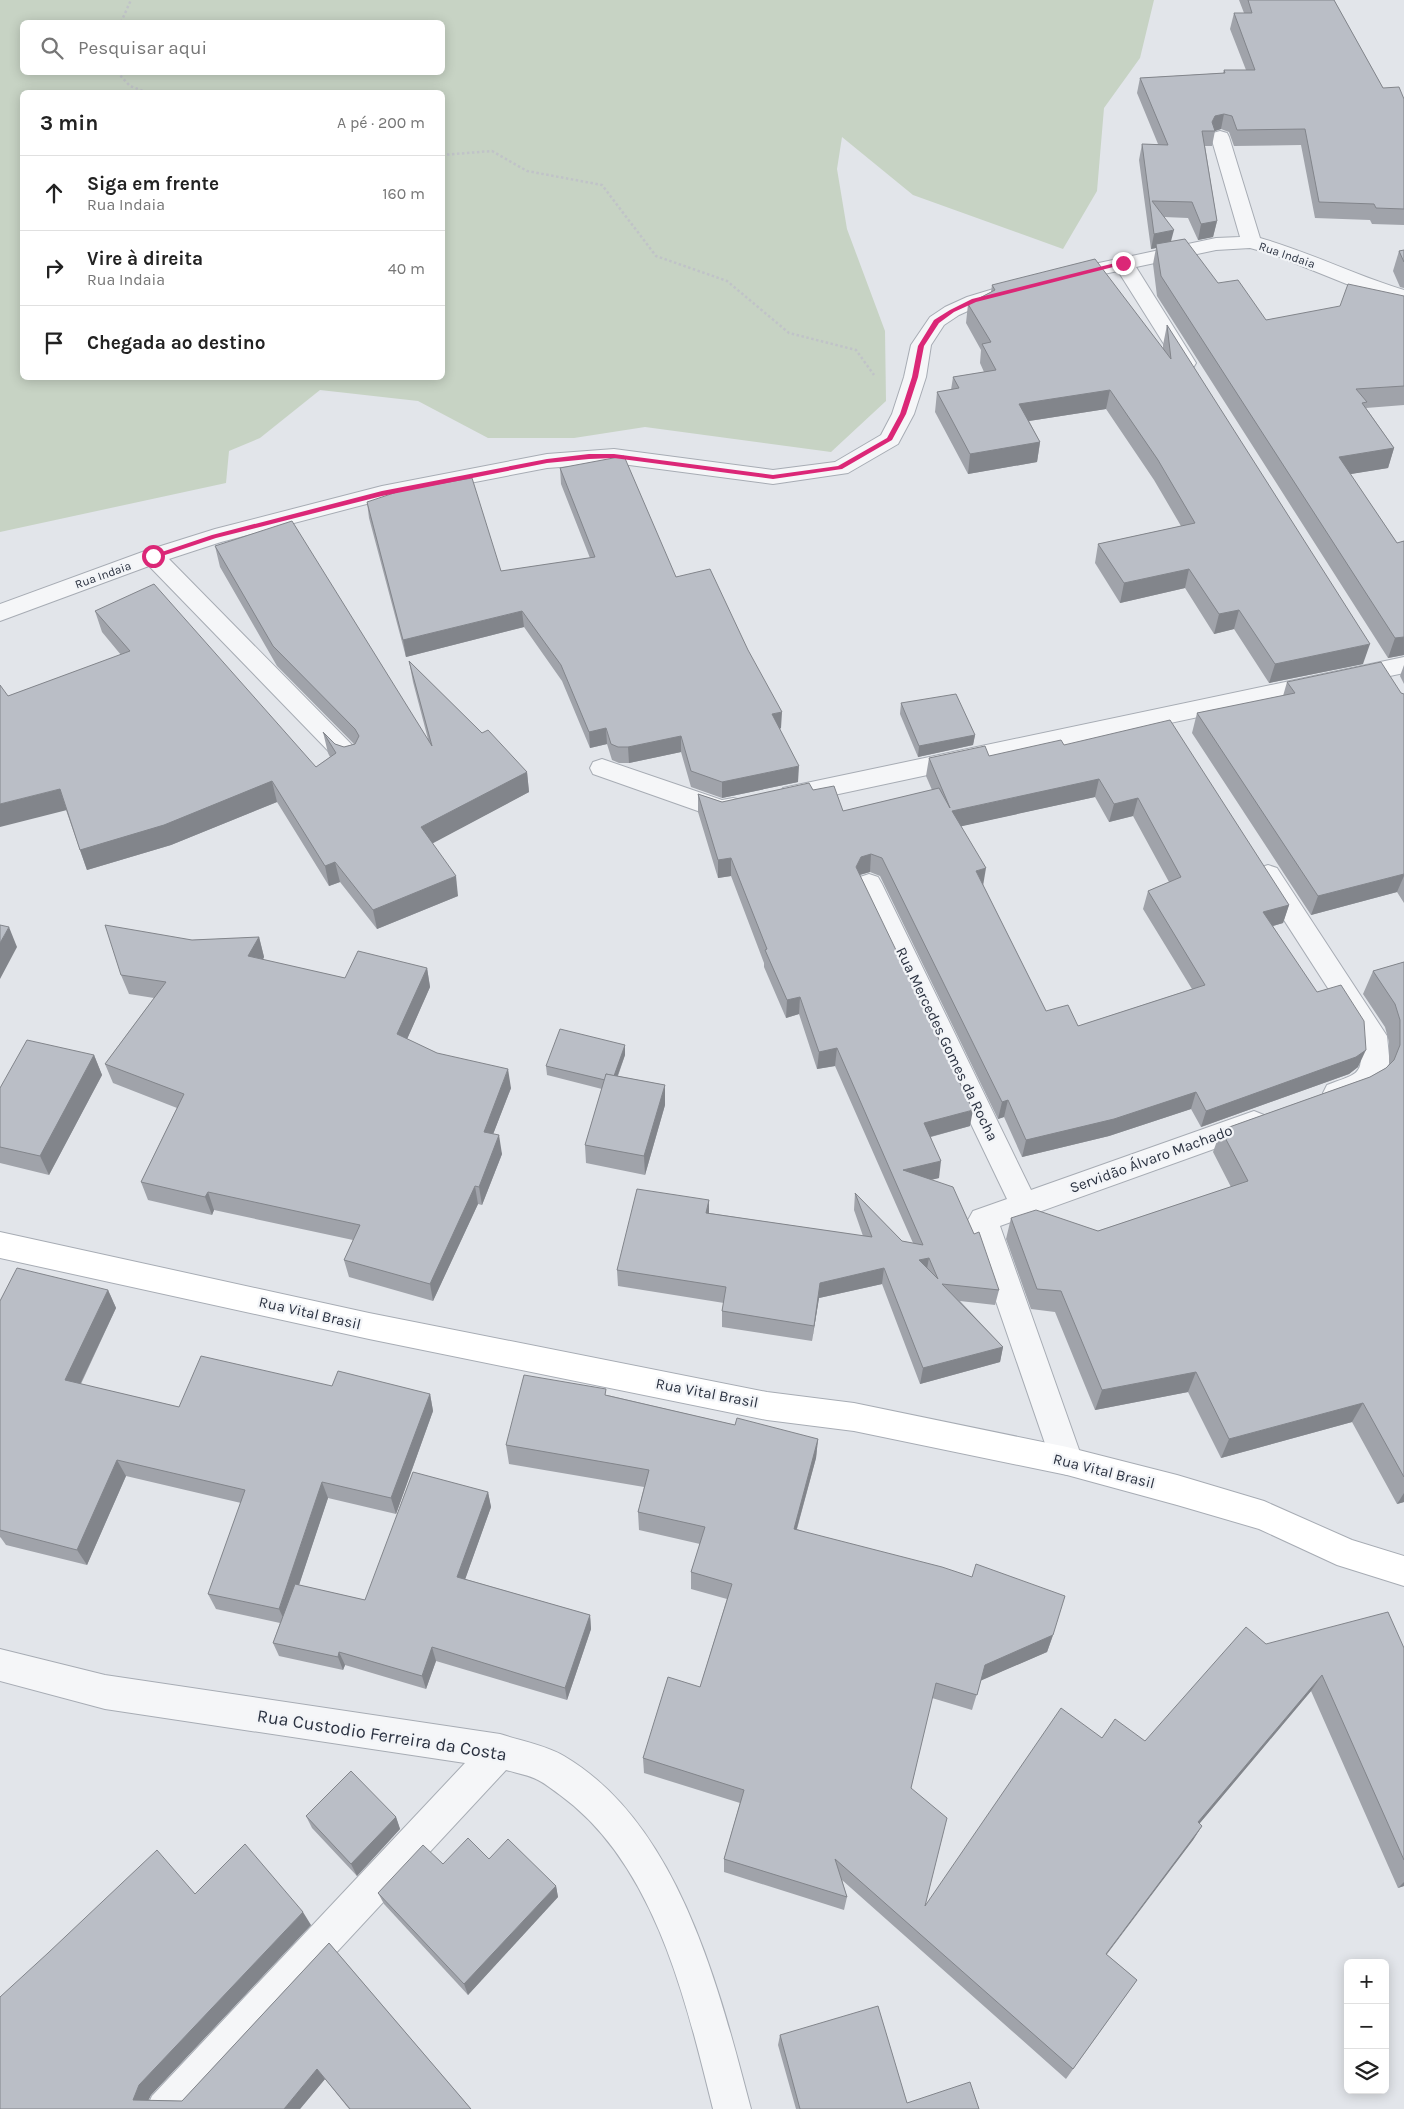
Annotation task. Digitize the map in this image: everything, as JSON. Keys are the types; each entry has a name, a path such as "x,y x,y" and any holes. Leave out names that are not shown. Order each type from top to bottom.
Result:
{"street":[{"path":"1220,137 1251,242"},
{"name":"Rua Indaia","path":"0,613 153,556 215,536 382,494 547,461 589,456 614,456 773,477 840,468 890,439 903,414 915,377 921,346 936,322 952,311 974,301 1123,263 1216,244 1251,242 1279,250 1366,285 1404,297"},
{"path":"1123,263 1196,379"},
{"path":"153,556 349,757"},
{"path":"602,768 721,810 1166,716 1374,662 1404,665"},
{"path":"1374,662 1394,692"},
{"path":"1166,716 1182,741"},
{"path":"1256,856 1373,1036 1376,1066 1366,1082 1312,1102"},
{"name":"Rua Mercedes Gomes da Rocha","path":"870,884 1024,1205"},
{"name":"Servidão Álvaro Machado","path":"1067,1461 983,1220 1274,1115"},
{"name":"Rua Vital Brasil","path":"0,1245 408,1334 767,1406 854,1416 1067,1461 1177,1490 1264,1516 1348,1554 1404,1571"},
{"name":"Rua Custodio Ferreira da Costa","path":"0,1665 105,1692 500,1751 553,1769 599,1801 633,1845 667,1906 708,2017 732,2109"},
{"path":"165,2109 500,1751"}],"path":[{"path":"122,20 131,0"},
{"path":"120,75 130,86 141,90"},
{"path":"445,155 492,151 527,171 602,185 656,256 727,281 789,333 856,350 903,414"}],"green space":[{"path":"0,0 1154,0 1140,58 1104,108 1097,191 1063,249 913,195 842,137 837,169 847,229 885,331 886,401 831,452 645,427 574,438 488,438 418,401 320,390 260,438 229,451 226,483 0,532"}],"building":[{"path":"1248,0 1334,0 1383,88 1399,87 1404,99 1404,209 1376,208 1374,204 1319,202 1305,129 1237,130 1232,116 1224,114 1215,116 1212,122 1215,131 1202,131 1217,221 1201,224 1192,202 1152,201 1174,230 1154,234 1142,144 1168,145 1140,78 1225,73 1224,70 1255,70 1234,13 1252,13"},
{"path":"1185,239 1218,283 1238,280 1266,320 1340,306 1348,284 1404,296 1404,386 1356,389 1367,402 1362,403 1394,448 1339,457 1397,543 1404,541 1404,637 1395,638 1161,276 1156,244"},
{"path":"1404,250 1404,262 1399,251"},
{"path":"1095,259 1171,359 1167,325 1370,644 1275,664 1239,610 1219,614 1189,569 1124,583 1098,544 1195,523 1158,460 1110,390 1019,404 1040,442 970,454 937,392 959,388 953,377 996,370 982,344 991,342 968,304 995,290 992,285"},
{"path":"624,456 676,577 710,569 748,650 782,712 772,714 799,766 722,782 691,771 681,736 628,747 618,747 611,744 606,728 589,732 561,665 522,611 403,640 367,502 403,490 472,478 501,571 595,557 560,468"},
{"path":"292,521 432,746 409,661 482,733 488,730 527,772 421,827 456,876 373,910 335,862 325,866 272,781 164,825 80,850 60,789 0,804 0,685 8,696 130,651 95,611 154,584 316,767 336,753 323,732 335,744 344,747 355,744 359,736 355,729 273,646 215,546"},
{"path":"1381,662 1401,693 1404,694 1404,874 1318,896 1197,713 1295,693 1287,682"},
{"path":"956,694 975,735 919,746 901,703"},
{"path":"1170,720 1289,905 1263,912 1317,992 1341,985 1364,1021 1366,1050 1356,1057 1206,1111 1196,1092 1114,1119 1026,1140 1008,1100 1002,1102 882,858 871,854 861,857 856,867 973,1110 924,1123 941,1161 903,1170 953,1187 974,1234 979,1232 999,1290 942,1284 1003,1347 923,1368 884,1268 820,1283 814,1326 722,1311 726,1287 617,1270 637,1189 709,1200 706,1213 872,1237 855,1193 902,1241 923,1245 837,1048 819,1052 800,997 787,1000 765,950 767,949 731,858 718,860 698,794 722,802 809,783 813,790 834,786 843,811 939,788 950,808 929,758 985,746 989,756 1061,740 1064,745","holes":["1099,779 1114,804 1138,798 1181,877 1148,891 1205,985 1078,1026 1068,1005 1046,1011 976,871 986,868 952,811","929,1258 938,1279 919,1260"]},
{"path":"0,925 9,927 0,943"},
{"path":"105,925 192,940 259,937 248,956 345,978 358,951 427,968 397,1034 437,1053 508,1069 484,1132 499,1135 479,1187 475,1186 430,1284 344,1260 360,1225 208,1192 205,1197 141,1182 184,1094 105,1064 166,982 121,975"},
{"path":"1404,962 1404,1477 1363,1403 1229,1439 1196,1372 1102,1390 1061,1291 1037,1289 1011,1218 1036,1210 1098,1231 1248,1181 1221,1130 1370,1077 1386,1068 1394,1060 1400,1045 1400,1020 1395,1004 1373,971"},
{"path":"560,1029 625,1045 614,1076 606,1074 605,1080 546,1066"},
{"path":"27,1040 94,1055 40,1156 0,1147 0,1088"},
{"path":"606,1074 665,1085 644,1156 585,1145"},
{"path":"17,1268 108,1290 65,1380 179,1407 201,1356 332,1386 338,1371 430,1394 391,1498 322,1482 279,1609 208,1594 245,1490 117,1460 77,1550 0,1530 0,1301"},
{"path":"524,1375 606,1389 605,1395 735,1425 737,1418 818,1439 794,1529 942,1567 972,1577 976,1564 1065,1596 1053,1635 985,1665 977,1695 936,1683 911,1788 947,1818 925,1906 1061,1708 1102,1738 1115,1719 1145,1741 1246,1627 1266,1644 1388,1612 1404,1648 1404,1860 1322,1675 1198,1822 1202,1826 1106,1954 1137,1980 1073,2069 835,1859 847,1897 724,1859 744,1790 643,1758 668,1677 700,1687 732,1584 691,1572 705,1527 638,1512 649,1470 506,1445"},
{"path":"413,1472 488,1492 457,1577 590,1615 565,1688 432,1647 422,1676 339,1652 338,1657 273,1643 295,1584 365,1600"},
{"path":"351,1771 396,1817 351,1864 306,1816"},
{"path":"468,1838 489,1859 508,1839 556,1886 464,1984 378,1893 423,1845 443,1864"},
{"path":"245,1844 303,1912 139,2085 133,2100 182,2101 329,1943 471,2109 350,2109 317,2069 284,2109 0,2109 0,1997 157,1850 195,1894"},
{"path":"878,2006 907,2103 970,2082 979,2109 800,2109 780,2035"}],"route":[{"path":"153,556 215,536 382,494 547,461 589,456 614,456 773,477 840,468 890,439 903,414 915,377 921,346 936,322 952,311 997,293 1123,263"}]}
